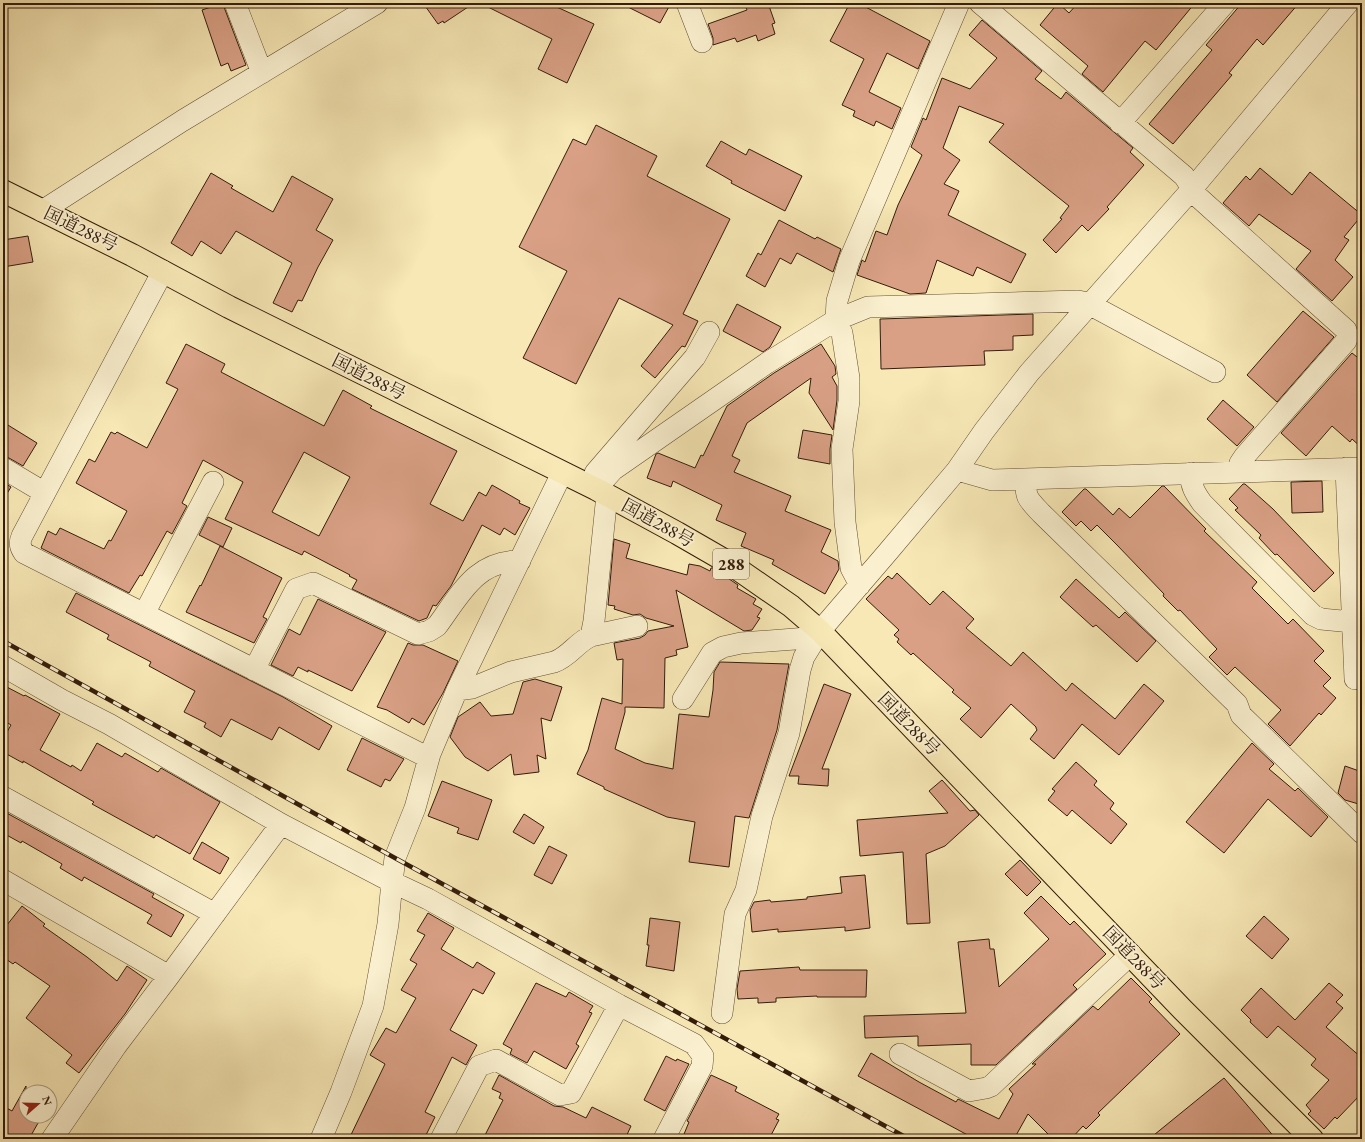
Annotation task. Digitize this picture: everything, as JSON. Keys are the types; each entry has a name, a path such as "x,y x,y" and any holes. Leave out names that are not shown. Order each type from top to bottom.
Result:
{"highway":[{"name":"国道288号","path":"3,192 163,271 236,310 596,490 677,533 729,563 791,606 817,636 1130,954 1182,1009 1312,1139"}],"street":[{"path":"235,3 262,73"},
{"path":"42,211 182,121 377,3"},
{"path":"860,585 851,568 846,529 842,449 849,401 849,378 842,333 836,320 837,301 849,261 959,3"},
{"path":"980,3 1184,176 1197,196 1346,330 1355,340"},
{"path":"1120,123 1225,3"},
{"path":"722,1012 735,914 746,890 762,816 789,733 800,670 804,657 817,636 957,470 984,431 1029,373 1192,189 1348,3"},
{"path":"693,4 702,42"},
{"path":"163,271 20,542 21,548 24,553 429,758"},
{"path":"596,490 613,470 767,364 836,320 868,307 1078,301 1089,305 1215,372"},
{"path":"591,636 594,621 596,490 695,357 709,332"},
{"path":"1238,471 1240,463 1244,457 1346,341 1355,340"},
{"path":"3,468 45,494"},
{"path":"957,470 992,480 1191,472 1354,468 1352,622 1355,679"},
{"path":"1191,472 1190,480 1193,490 1202,503 1313,615 1321,619 1352,622"},
{"path":"321,1139 342,1092 373,1006 388,924 395,858 415,808 429,758 457,690 562,473"},
{"path":"1026,479 1025,493 1031,502 1237,704 1240,715 1362,833"},
{"path":"144,614 213,482"},
{"path":"254,670 296,589 313,583 418,634 429,631 437,626 474,577 482,571 503,562 520,562"},
{"path":"457,690 472,688 511,672 560,660 584,639 591,636 637,626"},
{"path":"683,699 712,653 723,646 817,636"},
{"path":"3,666 62,700 109,724 281,824 392,882 428,899 619,1005 694,1044 703,1056 702,1066 664,1139"},
{"path":"3,797 215,914"},
{"path":"52,1139 116,1046 281,824"},
{"path":"3,880 169,976"},
{"path":"900,1054 969,1091 986,1088 990,1086 1130,954"},
{"path":"441,1139 479,1066 496,1060 560,1095 571,1094 619,1005"}],"building":[{"path":"223,3 246,65 231,71 228,63 221,66 202,10"},
{"path":"423,3 474,3 444,23 443,21 438,24"},
{"path":"480,3 548,3 594,24 567,83 538,69 552,39"},
{"path":"620,3 671,3 660,23"},
{"path":"744,3 768,3 775,23 772,24 775,34 758,41 756,35 737,42 735,38 713,45 713,38 708,24 747,10"},
{"path":"850,3 858,3 930,41 918,69 887,53 869,92 901,108 892,129 876,121 874,126 853,116 855,111 842,105 864,59 830,41"},
{"path":"1058,3 1069,13 1078,3 1195,3 1156,50 1145,41 1103,92 1082,74 1088,66 1040,25"},
{"path":"1242,3 1299,3 1263,45 1257,39 1229,73 1232,75 1173,144 1149,124 1212,50 1206,45"},
{"path":"982,20 1042,71 1035,79 1061,99 1066,92 1133,148 1130,152 1144,165 1107,207 1109,209 1088,231 1082,225 1056,253 1043,240 1062,219 1060,218 1069,206 989,142 1004,124 959,106 943,148 960,160 944,184 959,191 948,215 1026,254 1011,283 977,267 973,276 937,260 926,293 910,294 857,275 862,260 865,262 876,231 887,235 898,205 922,155 911,147 923,118 926,120 942,78 970,89 997,58 969,35"},
{"path":"596,125 657,156 647,176 730,219 683,314 698,321 685,347 682,346 655,378 641,366 673,325 619,298 576,384 523,358 567,271 519,247 573,139 586,145"},
{"path":"721,141 746,155 749,149 802,176 785,211 731,183 732,181 706,166"},
{"path":"1260,168 1292,195 1310,172 1362,215 1344,237 1349,240 1335,260 1353,277 1332,301 1296,269 1311,251 1259,214 1249,226 1223,203 1246,176 1250,180"},
{"path":"211,173 233,186 231,188 273,212 292,176 333,199 316,230 333,240 302,301 298,300 292,312 273,303 292,263 236,231 221,254 201,241 192,256 171,243"},
{"path":"779,220 815,239 817,237 841,249 833,272 797,253 791,264 780,258 765,287 746,276 758,253 761,255"},
{"path":"28,236 33,262 3,267 3,240"},
{"path":"737,304 781,327 770,347 763,352 723,331"},
{"path":"1303,311 1334,337 1277,402 1247,375"},
{"path":"1033,314 1033,335 1013,336 1013,350 984,351 985,365 881,369 880,319"},
{"path":"186,344 225,364 221,372 324,426 343,390 372,406 370,408 457,451 430,504 463,521 479,492 486,496 492,485 520,501 519,503 530,508 515,535 504,528 500,535 482,525 451,586 436,606 433,605 427,618 419,621 352,589 357,580 349,576 350,575 304,551 302,555 225,519 243,482 203,460 182,503 187,506 172,534 167,531 142,576 140,575 129,593 41,548 48,531 56,535 60,528 104,549 109,540 111,541 127,511 76,483 89,459 95,462 111,432 115,434 117,432 147,448 178,389 166,383","holes":["304,452 350,477 319,536 272,512"]},
{"path":"821,344 835,366 836,374 832,377 837,386 837,400 833,430 809,393 811,378 747,423 732,456 740,460 734,472 791,496 785,511 831,530 821,552 838,561 839,569 825,594 772,564 774,560 741,546 746,533 716,520 722,505 673,481 671,487 647,478 656,454 658,453 695,468 701,455 703,456 727,406 774,373"},
{"path":"1352,353 1362,361 1362,448 1352,439 1350,442 1332,426 1306,456 1281,433"},
{"path":"1223,400 1254,427 1237,446 1207,419"},
{"path":"3,422 37,443 23,466 3,456"},
{"path":"803,430 832,435 830,464 798,458"},
{"path":"1322,481 1323,512 1292,513 1291,482"},
{"path":"3,482 11,487 3,500"},
{"path":"1243,484 1245,484 1273,509 1334,573 1314,592 1277,554 1275,555 1259,538 1261,535 1235,510 1238,508 1229,499"},
{"path":"1162,486 1164,486 1206,529 1204,531 1257,582 1252,588 1288,624 1293,619 1324,651 1314,661 1331,678 1323,686 1336,698 1321,715 1319,713 1290,746 1268,724 1281,710 1235,667 1227,675 1209,657 1217,649 1180,610 1178,611 1163,596 1164,594 1097,525 1091,531 1081,521 1076,526 1062,512 1084,489 1086,489 1113,515 1119,508 1130,518"},
{"path":"208,517 232,528 223,547 199,535"},
{"path":"614,539 630,544 626,558 687,575 689,564 700,566 710,571 711,568 713,568 738,585 737,588 756,599 753,604 762,609 757,617 760,618 752,630 744,631 676,590 688,647 676,650 677,655 665,658 664,708 625,707 615,749 645,763 673,769 679,714 709,717 714,672 720,662 789,664 777,730 749,818 735,816 729,867 689,862 695,822 667,817 604,789 604,787 577,774 588,750 602,698 622,704 623,659 617,660 614,643 640,638 648,631 674,626 646,618 640,614 633,615 614,609 615,606 608,605"},
{"path":"220,546 282,578 263,617 267,619 254,643 186,612 200,585 201,586"},
{"path":"897,573 930,605 943,591 974,619 966,628 1011,666 1023,652 1066,691 1072,683 1115,719 1144,684 1164,701 1119,755 1082,724 1054,759 1030,739 1037,730 1036,727 1011,704 981,738 960,719 971,708 952,692 954,690 913,653 911,655 897,642 899,639 894,635 899,630 866,599 888,576 892,579"},
{"path":"1076,579 1119,618 1125,612 1156,641 1137,662 1096,625 1093,627 1060,597"},
{"path":"76,593 283,697 332,726 319,750 279,727 272,740 231,719 221,737 204,727 206,723 184,712 195,691 149,666 151,662 107,639 109,635 66,612"},
{"path":"318,599 386,632 352,691 308,670 308,672 298,667 293,676 271,665 289,629 300,635"},
{"path":"408,643 413,645 423,645 458,661 443,693 424,725 412,718 409,723 387,710 377,707"},
{"path":"535,679 562,687 551,721 541,718 546,759 537,755 539,772 514,775 511,754 488,771 465,757 450,737 458,717 480,702 491,716 513,714 523,682"},
{"path":"824,684 851,694 822,769 829,769 828,786 798,784 799,776 789,776"},
{"path":"3,685 60,714 40,750 71,767 72,765 81,771 97,743 122,757 125,753 158,772 161,768 220,802 190,854 156,835 154,838 121,820 92,804 94,802 23,761 23,763 3,752 3,739 11,725 3,720"},
{"path":"362,738 404,759 390,781 385,779 381,787 347,770"},
{"path":"1252,743 1274,764 1269,769 1295,791 1298,788 1328,817 1311,837 1268,799 1224,853 1186,822"},
{"path":"1076,762 1097,781 1094,785 1114,803 1110,809 1127,824 1111,844 1072,810 1067,816 1048,800 1055,791 1052,789"},
{"path":"1345,766 1362,772 1362,805 1345,800 1338,793"},
{"path":"942,780 970,811 975,810 979,815 945,846 926,854 930,923 907,924 903,852 860,856 857,820 948,813 929,791"},
{"path":"442,781 492,800 478,840 457,833 459,828 428,816"},
{"path":"3,811 154,894 152,897 184,915 171,937 147,923 152,915 84,877 82,881 60,868 62,864 22,841 21,843 3,833"},
{"path":"524,814 544,827 534,844 513,832"},
{"path":"202,842 229,858 220,874 193,859"},
{"path":"549,846 567,855 552,884 534,875"},
{"path":"1020,860 1041,882 1027,896 1005,874"},
{"path":"865,875 870,928 845,931 845,927 778,932 778,929 752,932 750,910 754,902 807,899 807,897 842,893 840,877"},
{"path":"1041,896 1070,925 1074,921 1106,954 1073,985 1077,989 996,1065 971,1065 971,1044 918,1046 918,1036 865,1038 864,1016 966,1013 958,942 989,939 990,949 994,949 999,987 1049,939 1024,913"},
{"path":"22,906 45,924 43,926 87,957 117,981 127,966 147,980 125,1014 79,1073 66,1063 72,1055 26,1018 50,986 15,962 13,964 3,957 3,930"},
{"path":"428,913 454,928 441,949 473,968 477,962 495,973 483,994 473,989 450,1030 477,1045 466,1065 452,1057 425,1112 435,1117 424,1139 349,1139 385,1064 370,1055 386,1028 396,1033 416,998 401,990 417,964 410,960 425,935 417,931"},
{"path":"1264,916 1289,939 1272,959 1246,936"},
{"path":"650,918 680,922 674,971 646,966 649,945 647,945"},
{"path":"799,967 800,970 867,970 866,997 817,996 776,998 776,1002 758,1003 758,998 738,999 737,989 740,971"},
{"path":"1131,978 1152,999 1149,1002 1180,1034 1098,1113 1100,1115 1086,1129 1083,1126 1071,1139 1053,1139 1028,1114 1014,1139 975,1139 858,1076 871,1053 956,1102 958,1099 999,1119 1013,1094 1009,1089 1036,1064 1032,1064 1093,1006 1098,1010"},
{"path":"536,983 566,997 569,992 593,1006 589,1012 592,1013 576,1044 579,1046 566,1069 534,1051 527,1063 510,1054 512,1049 503,1044"},
{"path":"1329,983 1343,995 1336,1002 1343,1008 1326,1027 1362,1058 1362,1093 1337,1119 1335,1117 1324,1129 1308,1114 1311,1111 1306,1105 1329,1080 1311,1065 1316,1059 1278,1026 1267,1038 1250,1022 1251,1020 1241,1010 1261,988 1295,1020"},
{"path":"666,1056 676,1061 677,1059 689,1064 665,1111 644,1100"},
{"path":"499,1075 554,1106 563,1107 586,1118 592,1107 631,1126 625,1139 483,1139 503,1100 499,1098 501,1093 492,1089"},
{"path":"711,1075 737,1087 735,1091 779,1114 776,1119 779,1120 769,1139 682,1139 689,1122 687,1121"},
{"path":"1224,1078 1276,1139 1149,1139"},
{"path":"18,1100 18,1124 37,1124 29,1139 3,1139 3,1106 12,1111"}],"railway":[{"path":"3,641 395,858 909,1139"}]}
